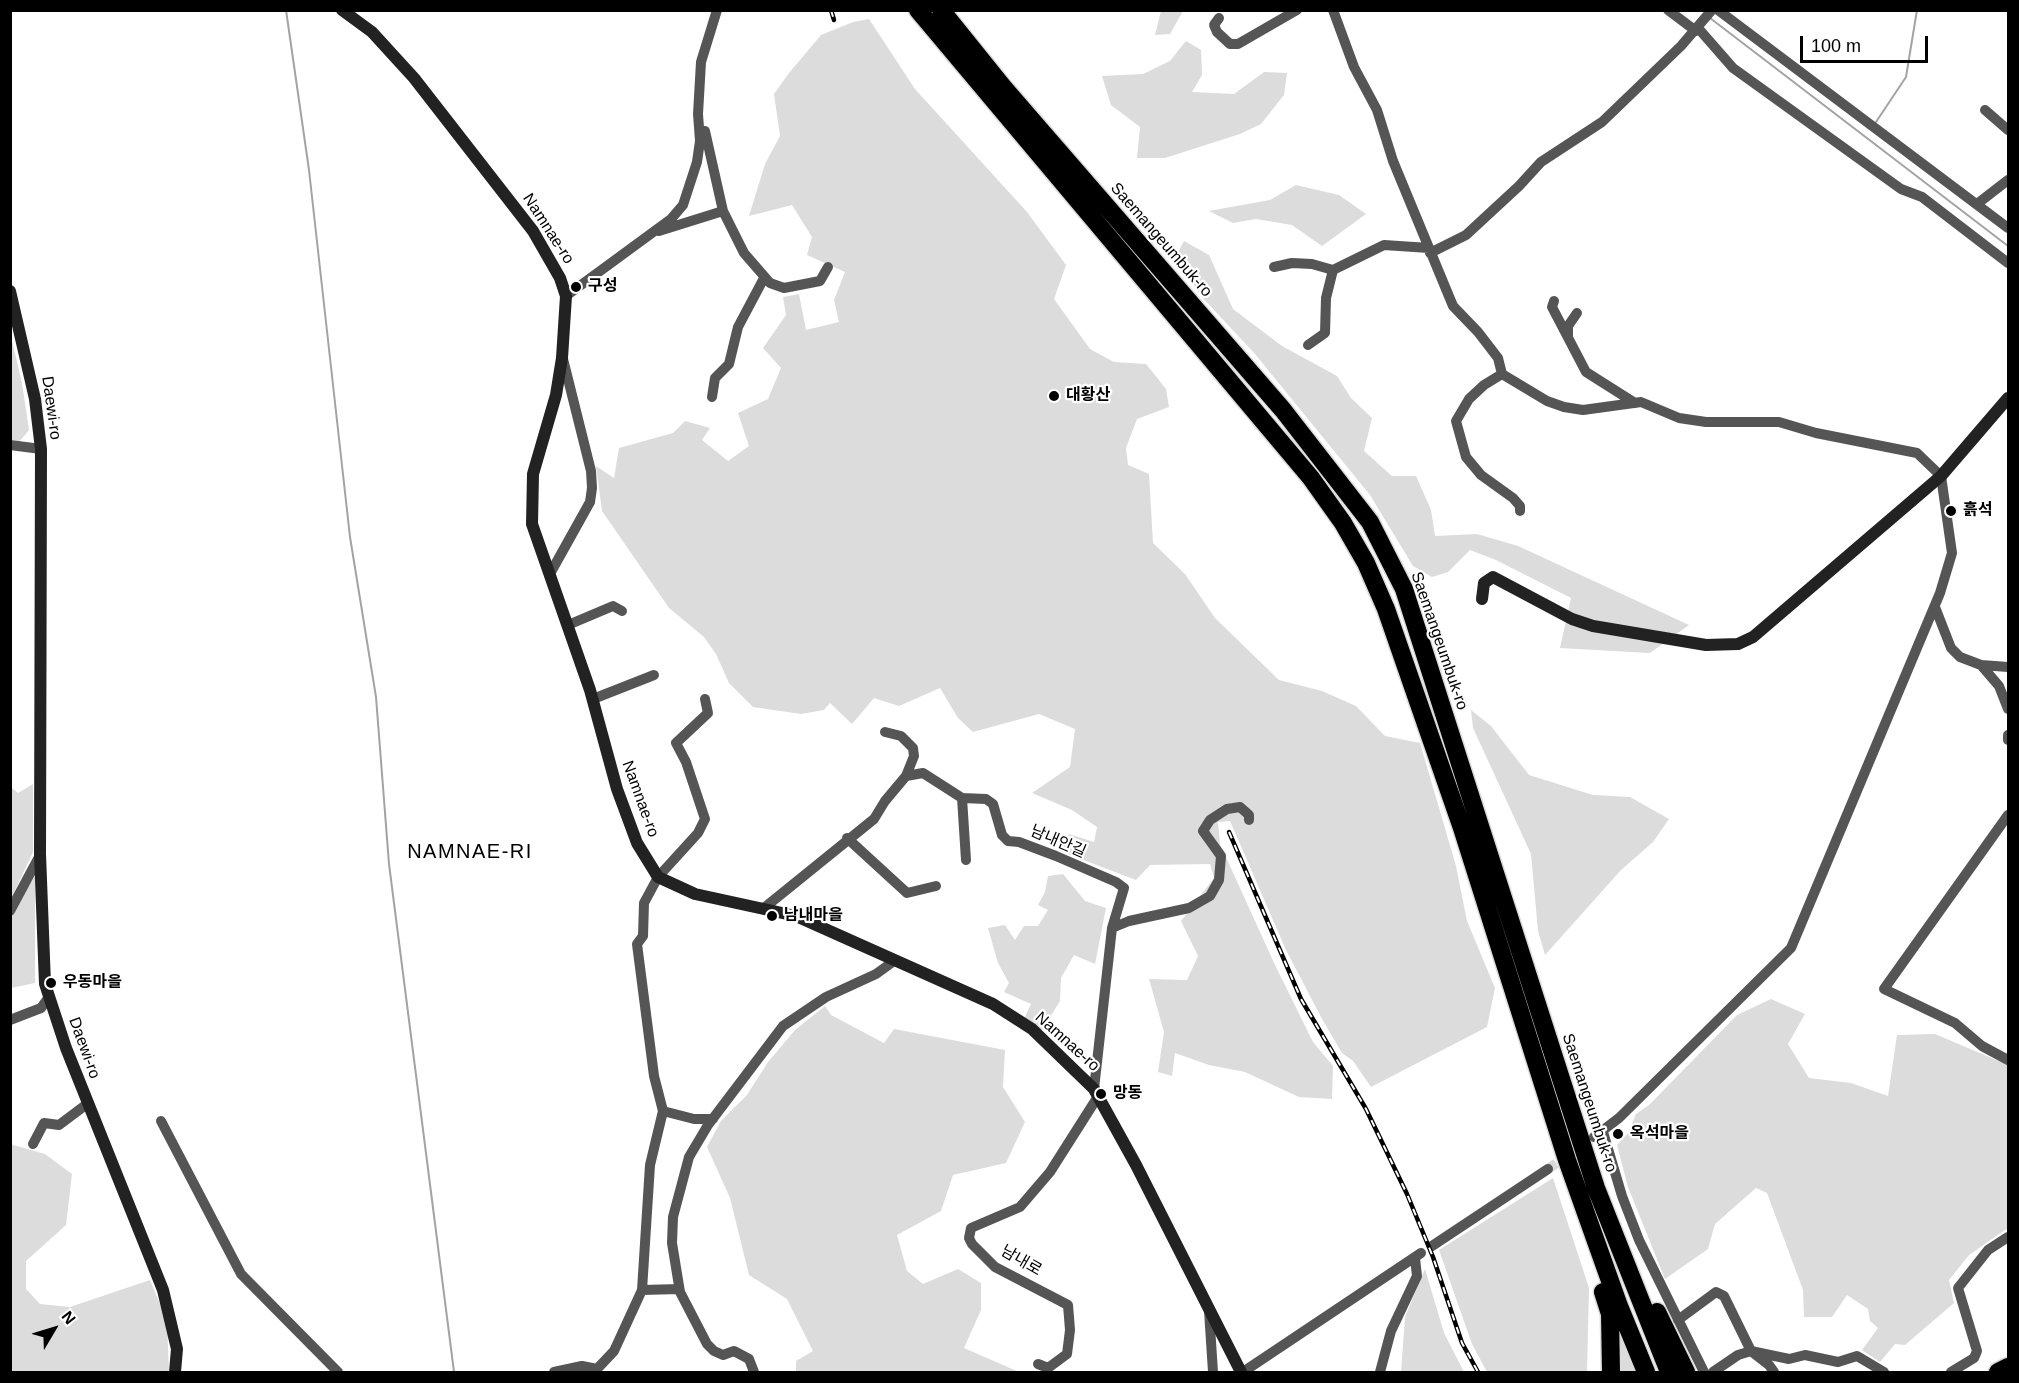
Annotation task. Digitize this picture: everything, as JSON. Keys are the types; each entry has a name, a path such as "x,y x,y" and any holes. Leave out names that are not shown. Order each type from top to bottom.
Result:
{"highway":[{"path":"918,10 1311,478 1360,553 1386,609 1462,828 1567,1160 1610,1314 1611,1372"},
{"name":"Saemangeumbuk-ro","path":"941,10 1003,87 1283,410 1370,522 1404,590 1596,1188 1669,1372"},
{"path":"1567,1160 1619,1306 1646,1372"},
{"path":"1596,1188 1686,1372"},
{"path":"2000,1372 2008,1368"}],"street":[{"name":"Namnae-ro","path":"342,10 372,32 414,78 477,157 542,245 560,278 566,296 562,358 555,395 532,474 532,524 551,572 593,699 610,767 637,843 658,878 695,894 796,916 993,1005 1022,1023 1069,1062 1096,1093 1136,1165 1242,1372"},
{"path":"566,296 671,219 683,205 697,162 700,141 698,114 701,62 717,10"},
{"path":"1219,18 1214,25 1217,32 1230,44 1238,44 1297,10"},
{"path":"1333,10 1354,67 1377,110 1393,161 1429,250 1446,284 1453,306 1479,332 1498,358 1502,374 1547,401 1564,407 1583,410 1641,402 1679,418 1706,422 1779,422 1816,433 1917,453 1941,476 1952,553 1935,607 1791,948 1599,1134 1639,1240 1704,1372"},
{"path":"1668,10 1698,27 1733,68 1901,189 1922,196 2008,263"},
{"path":"1718,10 2008,228"},
{"path":"1274,267 1312,264 1333,270 1384,245 1429,250 1466,235 1519,186 1541,162 1602,122 1698,27 1711,11"},
{"path":"1984,110 2008,130"},
{"path":"698,114 704,124 723,211 744,253 764,278 784,288 820,281 828,267"},
{"path":"1977,204 2008,180"},
{"path":"649,234 723,211"},
{"path":"1308,345 1325,333 1326,298 1333,270"},
{"path":"712,397 716,378 729,364 738,327 764,278"},
{"name":"Daewi-ro","path":"10,291 35,399 41,449 40,854 41,930 45,984 87,1104 163,1290 177,1349 175,1372"},
{"path":"1554,301 1552,307 1586,372 1635,403"},
{"path":"1569,343 1568,326 1577,313"},
{"path":"551,572 590,502 592,488 591,471 562,358"},
{"path":"1502,374 1484,385 1469,399 1455,421 1466,458 1481,475 1513,498 1520,506 1520,510"},
{"path":"1482,599 1484,583 1493,577 1572,619 1593,626 1625,634 1706,645 1738,644 1754,637 1941,476 2008,398"},
{"path":"10,445 41,449"},
{"path":"568,625 613,606 622,611"},
{"path":"1935,607 1951,648 1960,657 1981,664 2008,667"},
{"path":"1981,664 1999,686 2008,709"},
{"path":"593,699 654,675"},
{"path":"554,1372 582,1366 598,1371 614,1351 642,1290 650,1165 663,1111 652,1069 637,944 643,936 644,903 658,878 698,833 705,819 686,762 676,743 708,713 705,699"},
{"path":"764,908 805,877 847,838 874,819 885,801 906,776 914,756 914,748 901,736 885,732"},
{"path":"2008,735 2008,741"},
{"name":"남내안길","path":"906,776 923,773 962,798 986,800 993,804 1002,835 1008,841 1019,842 1056,856 1116,882 1124,888 1112,928 1096,1093"},
{"path":"962,798 966,860"},
{"path":"1112,928 1129,921 1189,908 1210,896 1219,880 1221,856 1203,831 1210,820 1227,809 1240,807 1249,815 1249,820"},
{"path":"2008,815 1884,988 1956,1023 1982,1046 2008,1060"},
{"path":"847,838 907,893 936,886"},
{"path":"10,911 40,854"},
{"path":"754,1372 749,1359 734,1351 723,1355 714,1351 707,1344 679,1288 672,1243 673,1217 689,1157 713,1119 783,1026 825,997 876,974 894,961"},
{"path":"10,1020 41,1008 49,997"},
{"name":"남내로","path":"1038,1364 1048,1368 1067,1354 1070,1330 1068,1305 995,1267 972,1244 969,1238 971,1228 1020,1207 1050,1172 1096,1093"},
{"path":"33,1144 44,1123 59,1125 87,1104"},
{"path":"663,1111 694,1119 713,1119"},
{"path":"161,1121 241,1274 338,1372"},
{"path":"1432,1246 1548,1170"},
{"path":"1951,1372 1974,1358 1977,1351 1958,1288 1988,1250 2008,1237"},
{"path":"1242,1372 1418,1256 1417,1276 1391,1331 1380,1372"},
{"path":"642,1290 679,1288"},
{"path":"1678,1320 1716,1292 1724,1296 1750,1351 1769,1365 1774,1372"},
{"path":"1209,1308 1213,1372"},
{"path":"1713,1372 1738,1355 1750,1351 1790,1359 1805,1355 1838,1362 1857,1356 1884,1372"}],"shaded area":[{"path":"1161,11 1183,11 1170,34 1155,35"},
{"path":"869,19 915,89 1027,212 1066,265 1054,299 1090,349 1114,362 1146,364 1166,389 1169,407 1137,419 1126,448 1128,465 1149,474 1153,543 1185,574 1215,618 1279,680 1322,691 1356,706 1385,736 1420,743 1456,866 1467,921 1495,988 1487,1027 1371,1087 1353,1061 1342,1053 1322,1019 1286,950 1230,821 1218,822 1220,844 1275,965 1313,1042 1333,1066 1332,1099 1299,1097 1245,1072 1209,1065 1175,1053 1172,1076 1158,1072 1164,1032 1149,979 1187,980 1198,956 1181,921 1214,878 1210,864 1150,865 1136,880 1060,851 1069,834 1094,842 1097,827 1072,810 1032,793 1070,767 1075,729 1039,714 973,732 958,718 940,688 899,706 874,698 852,724 830,703 824,710 801,714 753,707 729,683 716,654 704,637 669,608 602,511 596,466 614,478 619,448 673,433 685,421 710,428 702,440 728,461 749,446 738,413 768,399 781,368 763,348 786,315 783,297 799,294 806,330 839,322 834,300 845,272 807,255 812,237 792,205 749,216 765,164 780,136 774,94 821,35 853,22"},
{"path":"1186,41 1201,50 1202,75 1192,92 1234,94 1264,72 1287,73 1284,95 1261,124 1240,134 1165,158 1137,158 1140,127 1111,105 1102,76 1143,74 1170,61"},
{"path":"1296,185 1339,195 1366,214 1322,246 1292,225 1256,219 1233,223 1209,211 1270,200"},
{"path":"1184,241 1209,255 1233,309 1282,346 1337,376 1351,398 1372,418 1364,451 1392,476 1416,476 1431,510 1435,536 1477,534 1518,546 1689,625 1650,653 1560,648 1571,598 1496,560 1470,550 1448,572 1432,577 1413,566 1370,495 1255,354 1201,296 1182,267 1178,252"},
{"path":"10,332 22,383 29,430 20,441 11,440"},
{"path":"1471,710 1491,726 1529,775 1593,795 1630,797 1669,819 1653,842 1621,870 1545,955 1538,931 1531,854 1473,728"},
{"path":"33,784 33,852 11,899 11,787 18,793"},
{"path":"1063,874 1085,901 1106,908 1095,964 1074,955 1061,978 1060,1001 1042,1030 1024,1019 1031,1004 1004,992 1009,983 998,963 988,928 1005,925 1015,940 1024,926 1038,926 1048,910 1038,905 1045,892 1048,876"},
{"path":"35,876 35,983 11,988 11,914"},
{"path":"1771,999 1805,1014 1788,1044 1809,1078 1851,1083 1888,1096 1897,1035 1935,1034 2008,1065 2008,1228 1969,1255 1949,1280 1954,1303 1905,1345 1895,1344 1880,1362 1862,1350 1878,1328 1870,1321 1868,1309 1847,1295 1832,1317 1804,1317 1803,1290 1767,1193 1756,1188 1715,1224 1708,1249 1665,1279 1628,1187 1617,1145 1628,1133 1636,1114 1649,1105 1737,1015"},
{"path":"825,1006 831,1015 884,1043 894,1029 1005,1050 1003,1087 1025,1122 1006,1163 953,1175 941,1211 897,1235 907,1271 923,1284 958,1269 981,1283 981,1310 964,1348 1019,1372 796,1372 796,1361 813,1351 787,1299 749,1275 730,1198 707,1147 721,1121 747,1095 768,1062 795,1030"},
{"path":"10,1144 45,1154 72,1174 66,1225 26,1261 26,1289 40,1304 70,1307 150,1280 167,1321 169,1372 11,1372"},
{"path":"1553,1178 1589,1288 1587,1372 1487,1372 1472,1344 1439,1250"},
{"path":"1425,1269 1444,1333 1464,1372 1401,1372 1405,1317"},
{"path":"1617,1318 1639,1372 1617,1372"}],"waterway":[{"path":"286,10 309,170 350,537 376,697 389,864 454,1372"},
{"path":"1876,122 1906,77 1917,10"},
{"path":"1710,18 2008,246"}],"tunnel":[{"path":"1548,1169 1570,1154"}],"railway":[{"path":"831,10 834,20"},
{"path":"1229,832 1301,999 1366,1109 1407,1194 1433,1257 1462,1343 1478,1372"}],"place":[{"name":"구성","path":"576,287"},
{"name":"대황산","path":"1054,396"},
{"name":"흙석","path":"1951,511"},
{"name":"남내마을","path":"772,916"},
{"name":"우동마을","path":"51,983"},
{"name":"망동","path":"1101,1094"},
{"name":"옥석마을","path":"1618,1134"}],"district":[{"name":"NAMNAE-RI","path":"470,852"}]}
